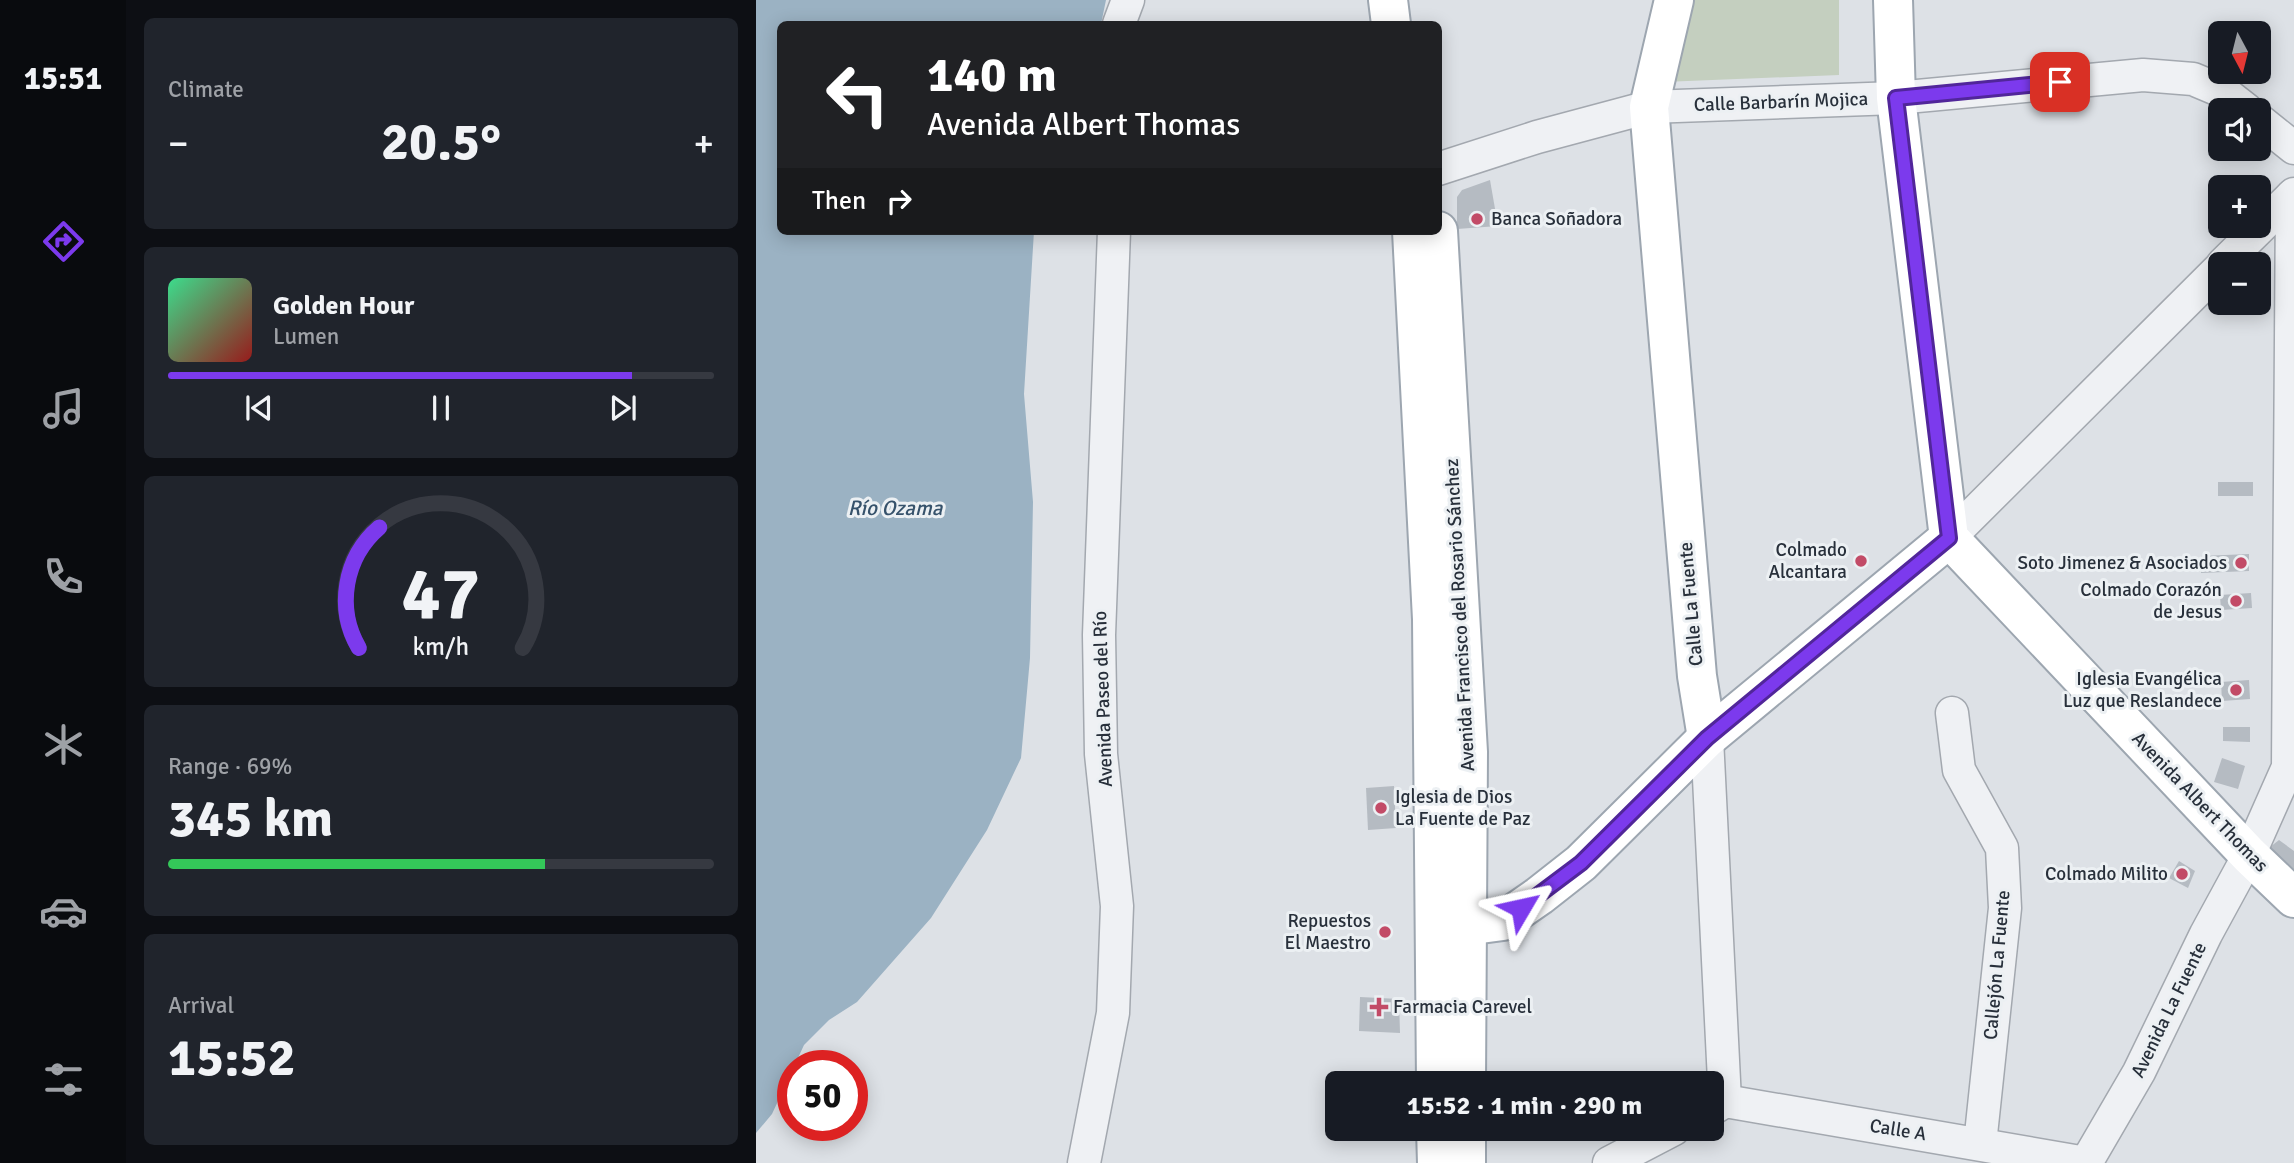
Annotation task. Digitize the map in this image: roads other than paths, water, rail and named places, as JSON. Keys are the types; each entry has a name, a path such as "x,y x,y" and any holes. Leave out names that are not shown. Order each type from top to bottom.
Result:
{"main road":[{"path":"1388,0 1391,21"},
{"path":"1415,0 1418,21"},
{"name":"Calle La Fuente","path":"1674,0 1649,107 1696,676 1707,738"},
{"path":"1870,0 1896,98"},
{"path":"1451,928 1503,921 1581,863 1707,738 1949,538 1896,98 1893,0"},
{"name":"Avenida Francisco del Rosario Sánchez","path":"1412,235 1451,928 1465,1071"},
{"name":"Avenida Francisco del Rosario Sánchez","path":"1437,1071 1468,752 1438,235"},
{"name":"Avenida Albert Thomas","path":"1949,538 2249,855 2294,898"},
{"path":"1436,1141 1437,1163"},
{"path":"1466,1141 1466,1163"}],"street":[{"path":"1114,0 1117,21"},
{"path":"1118,21 1128,0"},
{"name":"Calle Barbarín Mojica","path":"1442,168 1537,137 1649,107 1896,98 2143,75 2193,79 2232,98"},
{"path":"2271,130 2294,148"},
{"path":"2236,252 2293,195"},
{"path":"2249,855 2288,767 2293,195"},
{"name":"Avenida Paseo del Río","path":"1084,1163 1113,1013 1117,906 1101,754 1099,635 1114,235"},
{"path":"1949,538 2208,280"},
{"name":"Callejón La Fuente","path":"1952,713 1959,770 2002,848 2005,908 1980,1144"},
{"name":"Calle La Fuente","path":"1707,738 1717,1071"},
{"name":"Avenida La Fuente","path":"2086,1163 2139,1072 2206,934 2249,855"},
{"name":"Calle A","path":"1724,1106 1980,1144 2086,1163"},
{"path":"1609,1163 1651,1141"}],"water":[{"name":"Río Ozama","path":"756,0 1106,0 1102,21 777,21 777,235 1034,235 1024,394 1033,502 1030,658 1021,758 987,830 931,918 857,1002 829,1020 802,1050 777,1050 777,1103 772,1114 756,1133"}],"place":[{"name":"Banca Soñadora","path":"1477,219"},
{"name":"Colmado Alcantara","path":"1861,561"},
{"name":"Soto Jimenez & Asociados","path":"2241,563"},
{"name":"Colmado Corazón de Jesus","path":"2236,601"},
{"name":"Iglesia Evangélica Luz que Reslandece","path":"2236,690"},
{"name":"Iglesia de Dios La Fuente de Paz","path":"1381,808"},
{"name":"Colmado Milito","path":"2182,874"},
{"name":"Repuestos El Maestro","path":"1385,932"},
{"name":"Farmacia Carevel","path":"1379,1007"}]}
